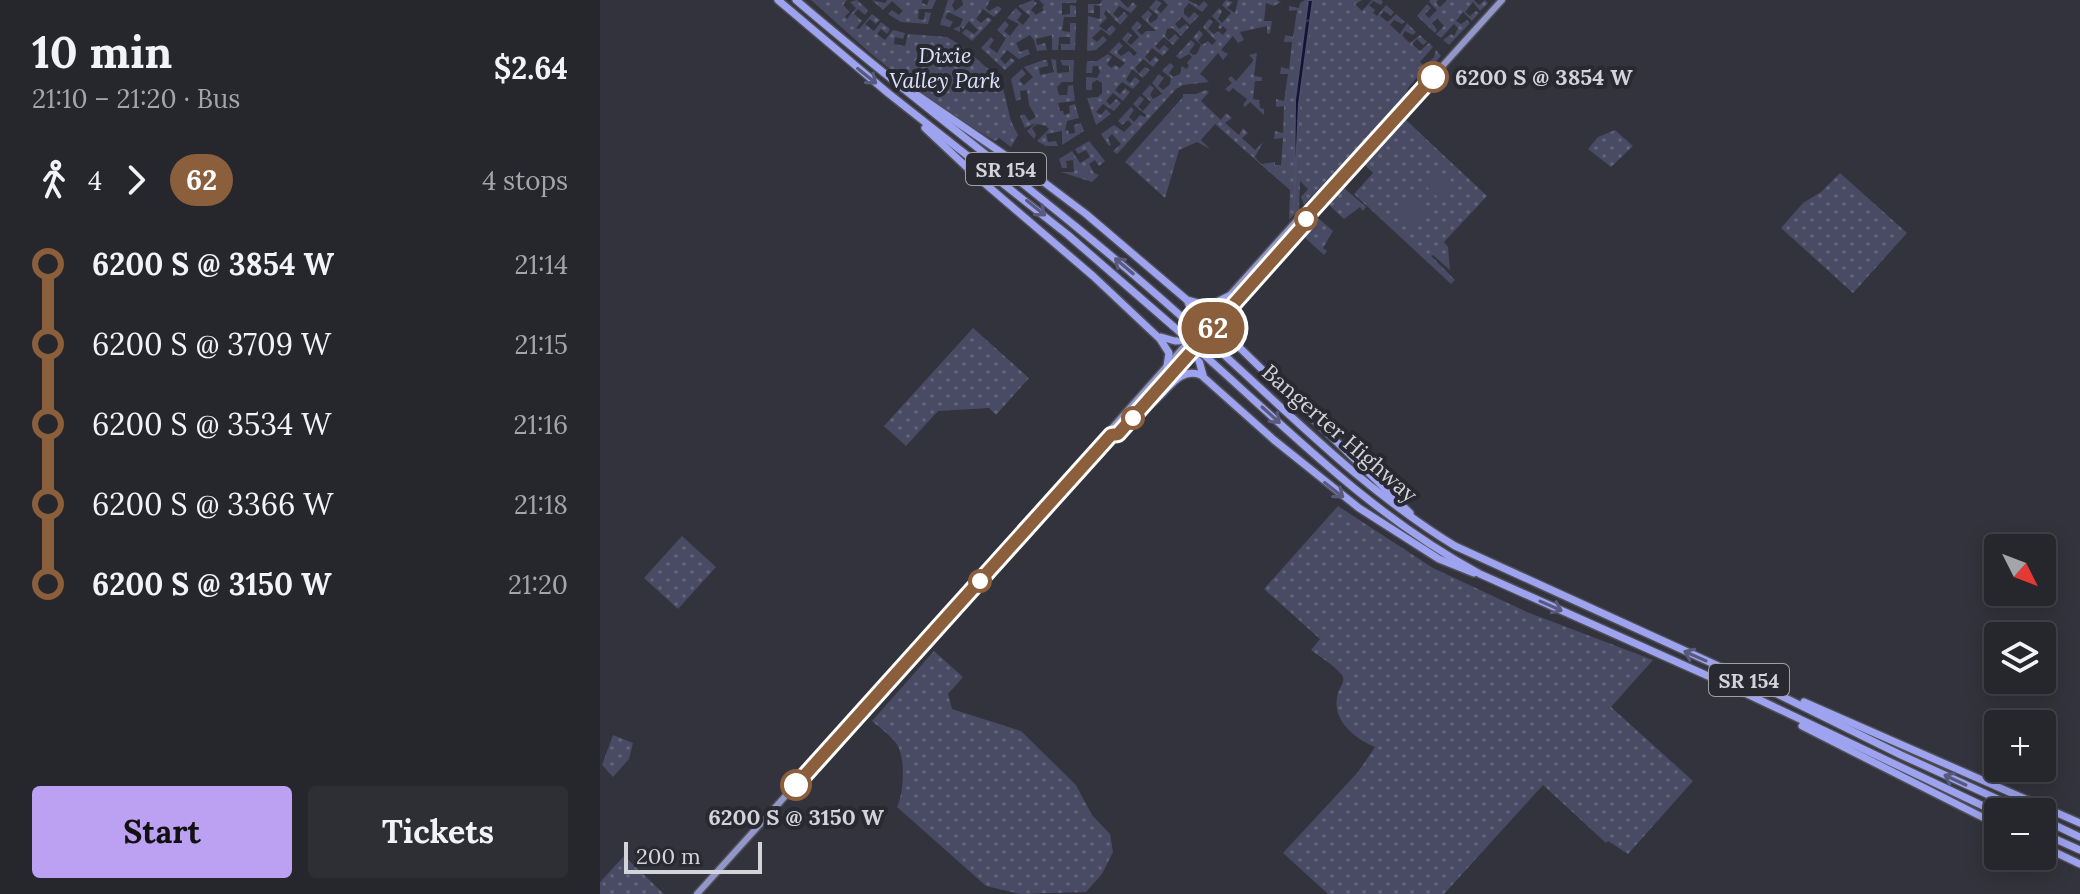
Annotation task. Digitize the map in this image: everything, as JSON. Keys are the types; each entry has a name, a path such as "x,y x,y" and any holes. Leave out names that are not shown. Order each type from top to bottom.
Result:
{"highway":[{"name":"Bangerter Highway","path":"778,0 907,109 1068,235 1366,500 1414,535 1480,574 1726,684 1984,806"},
{"name":"Bangerter Highway","path":"796,0 922,105 1075,224 1369,487 1433,533 1469,554 1732,672 1995,798"},
{"path":"826,26 934,107 1067,200 1187,300 1209,306 1229,296"},
{"path":"907,109 957,159 1155,334 1168,349 1167,366"},
{"path":"1187,300 1195,317 1198,364 1204,377"},
{"path":"1225,316 1226,325 1243,350 1388,493 1433,533"},
{"path":"1155,334 1172,340 1226,341 1243,350"},
{"path":"1142,408 1155,402 1183,374 1194,372 1204,377 1274,440 1372,517 1439,559 1480,574"},
{"path":"1732,672 2080,823"},
{"path":"1726,684 1984,818"},
{"path":"2056,826 2080,837"},
{"path":"2056,839 2080,850"},
{"path":"2056,853 2080,864"}],"main road":[{"path":"697,894 1111,435 1112,428 1167,366 1225,316 1305,224 1307,216 1502,0"},
{"path":"1111,435 1118,434 1142,408 1229,296 1299,218 1307,216"}],"green space":[{"name":"Dixie Valley Park","path":"811,0 847,0 843,5 850,12 845,16 847,19 856,8 850,2 857,0 868,10 865,15 858,9 854,14 862,21 856,28 859,29 872,14 880,20 876,24 870,19 865,24 874,31 881,22 890,29 887,34 881,29 877,34 885,40 893,30 905,33 903,39 895,37 894,44 905,46 908,34 947,37 962,46 1002,84 1011,121 1018,135 1011,147 999,138 995,141 928,100"},
{"path":"872,0 885,3 887,0 922,0 927,5 929,0 936,0 932,9 919,9 918,19 924,20 925,12 931,13 928,24 901,22 888,14 892,10 899,15 903,11 892,1 883,10"},
{"path":"948,0 955,0 952,5 955,11 963,5 962,0 990,0 986,8 989,11 998,6 1002,9 994,17 983,9 976,19 981,23 988,17 992,20 972,41 962,33 966,29 974,34 978,30 969,21 963,29 960,27 960,32 953,29 960,26 963,19 948,12 945,18 953,22 950,27 940,25"},
{"path":"1033,0 1037,3 1031,10 1036,15 1044,10 1039,0 1077,0 1076,3 1062,3 1062,15 1070,14 1070,5 1076,6 1076,17 1064,17 1062,31 1070,32 1070,23 1076,23 1075,50 1061,50 1061,44 1070,44 1070,37 1059,37 1058,50 1052,50 1052,35 1036,39 1037,45 1045,43 1047,50 1037,51 1030,35 1016,43 1020,52 1028,49 1030,54 1019,59 1007,50 1000,59 1005,64 1011,58 1015,61 1005,70 981,48 991,37 994,40 989,47 997,53 1006,38 997,30 1005,21 1009,25 1004,31 1010,36 1019,24 1007,18 1016,8 1022,14 1017,20 1023,25 1030,16 1018,6"},
{"path":"1102,0 1120,0 1128,8 1133,2 1137,6 1131,13 1119,6 1113,14 1118,18 1124,12 1128,16 1120,25 1106,10 1104,14 1107,18 1099,26 1106,31 1112,25 1116,29 1110,36 1101,29 1092,38 1097,42 1103,36 1107,40 1096,50 1087,51 1088,16 1100,19 1100,6 1094,5 1094,13 1088,13 1088,4 1100,4"},
{"path":"1156,0 1162,3 1157,9 1161,13 1168,5 1163,0 1188,0 1199,6 1204,1 1208,5 1202,12 1189,3 1184,14 1189,18 1194,12 1199,16 1190,25 1182,17 1175,24 1179,29 1186,24 1189,27 1181,36 1172,28 1167,29 1165,36 1169,40 1175,34 1179,38 1173,45 1164,37 1155,46 1159,50 1164,45 1169,49 1163,56 1152,48 1145,57 1150,62 1155,56 1159,60 1153,67 1143,59 1135,68 1139,73 1145,67 1150,70 1143,78 1132,69 1126,80 1130,83 1135,77 1140,81 1133,89 1122,82 1115,90 1120,94 1125,88 1130,92 1123,101 1113,93 1106,101 1110,105 1116,99 1121,103 1114,111 1103,104 1096,112 1101,115 1106,109 1111,114 1096,125 1087,98 1098,97 1102,93 1102,83 1097,80 1092,83 1092,90 1086,90 1086,77 1097,78 1100,72 1098,66 1093,66 1092,73 1086,73 1087,61 1097,61 1108,54 1112,57 1107,64 1111,68 1115,65 1120,68 1125,63 1109,52 1119,42 1123,46 1117,52 1121,56 1129,51 1134,56 1137,53 1122,39 1128,32 1132,35 1127,42 1131,45 1139,37 1131,28 1137,21 1142,25 1137,31 1142,35 1146,31 1156,31 1141,17 1148,10 1152,14 1148,20 1151,23 1157,19 1158,15 1149,8"},
{"path":"1226,0 1233,2 1227,8 1235,13 1238,0 1281,2 1274,6 1266,3 1264,21 1272,21 1270,33 1267,34 1267,26 1240,32 1244,40 1238,43 1233,36 1221,50 1228,54 1223,60 1218,53 1200,74 1209,82 1183,85 1176,89 1117,154 1113,151 1121,144 1112,134 1108,138 1109,146 1101,134 1114,125 1124,132 1132,124 1128,120 1122,125 1118,121 1131,107 1134,110 1129,117 1134,122 1140,115 1145,117 1133,104 1140,96 1144,99 1138,107 1143,111 1151,102 1142,94 1150,85 1154,88 1150,95 1153,99 1162,94 1152,83 1159,74 1164,78 1158,86 1163,90 1170,84 1171,78 1162,71 1170,63 1174,66 1169,73 1173,77 1180,74 1182,66 1186,69 1189,66 1187,63 1192,57 1189,54 1180,59 1176,56 1191,40 1195,44 1189,52 1197,54 1201,45 1193,38 1199,30 1203,34 1198,41 1202,45 1208,41 1212,45 1216,41 1203,27 1209,19 1213,22 1208,29 1214,34 1218,31 1223,35 1227,30 1223,26 1220,29 1220,24 1212,16 1219,8 1222,11 1218,19 1222,23 1231,13 1222,5"},
{"path":"1305,0 1362,0 1355,4 1362,11 1372,0 1381,0 1381,5 1373,1 1369,5 1375,10 1373,13 1377,16 1386,5 1394,12 1391,16 1384,11 1380,16 1388,22 1396,14 1405,22 1402,24 1394,20 1390,25 1400,34 1407,23 1416,32 1413,35 1405,31 1402,36 1410,43 1420,35 1427,42 1423,45 1417,39 1412,44 1420,51 1429,43 1433,47 1420,62 1425,66 1436,50 1441,56 1427,71 1424,69 1406,95 1304,205 1301,197 1308,189 1300,181 1299,210 1289,220 1290,190 1215,124 1201,140 1210,149 1197,142 1179,150 1165,198 1125,162 1183,94 1209,92 1201,101 1221,120 1226,113 1232,118 1225,123 1239,135 1243,128 1248,133 1242,138 1255,150 1263,142 1255,157 1261,164 1275,162 1275,165 1281,165 1283,138 1274,139 1275,131 1283,133 1284,106 1276,107 1276,99 1284,101 1288,74 1280,74 1281,67 1289,69 1292,42 1284,42 1285,35 1293,37 1297,10 1289,11 1289,6 1299,8"},
{"path":"1430,0 1438,0 1436,3 1440,7 1447,0 1474,0 1479,5 1485,0 1488,3 1480,11 1473,2 1465,12 1470,16 1476,11 1479,13 1472,21 1463,12 1456,21 1461,24 1467,20 1470,23 1449,45 1443,40 1451,34 1454,36 1458,28 1454,24 1441,38 1436,34 1444,26 1437,18 1432,23 1437,30 1435,33 1417,16 1427,4 1431,8 1425,14 1429,18 1437,10"},
{"path":"1257,53 1254,76 1262,77 1262,81 1255,81 1253,99 1259,100 1264,115 1250,102 1245,107 1243,105 1247,99 1233,88 1229,92 1225,89 1232,83 1228,79 1231,76 1236,81 1254,60 1249,55"},
{"path":"1051,59 1056,60 1057,73 1069,72 1069,66 1062,65 1061,60 1074,60 1073,82 1062,82 1057,87 1059,95 1067,95 1068,86 1073,85 1075,101 1058,103 1064,115 1070,113 1069,106 1075,104 1079,118 1067,121 1065,131 1075,133 1074,125 1081,123 1084,131 1062,145 1062,131 1046,134 1048,142 1056,141 1058,146 1046,146 1037,141 1049,129 1046,126 1037,124 1032,128 1036,135 1034,139 1027,131 1036,123 1025,128 1020,116 1024,114 1029,121 1036,117 1029,105 1027,90 1020,91 1021,99 1016,101 1011,79 1022,69 1026,74 1019,80 1024,85 1033,77 1024,67 1044,60 1047,60 1048,66 1039,68 1040,75 1054,72"},
{"path":"1406,120 1487,196 1444,242 1448,247 1450,270 1431,256 1455,280 1451,284 1354,194 1373,173 1365,165"},
{"path":"1615,130 1633,146 1611,167 1588,149 1598,137"},
{"path":"1089,141 1105,161 1099,166 1095,160 1089,164 1099,175 1092,182 1061,172 1074,172 1073,160 1066,161 1067,168 1062,168 1059,159 1072,151 1080,163 1090,157 1086,150 1078,154 1075,149"},
{"path":"1441,172 1456,186 1442,201 1427,187"},
{"path":"1840,173 1907,233 1853,293 1781,228 1803,203 1821,192"},
{"path":"1344,188 1366,207 1363,211 1360,207 1344,219 1329,205"},
{"path":"1414,197 1429,211 1415,227 1400,213"},
{"path":"1318,218 1333,231 1323,248 1327,251 1324,255 1302,235"},
{"path":"973,328 1029,378 996,415 989,408 938,411 906,446 884,426"},
{"path":"1338,506 1433,568 1527,612 1653,660 1611,707 1693,781 1628,854 1608,841 1606,843 1543,785 1444,894 1328,894 1283,853 1358,772 1375,747 1352,733 1341,719 1336,702 1343,677 1311,650 1320,639 1264,589"},
{"path":"682,536 716,567 678,609 644,578"},
{"path":"934,651 963,677 948,694 952,709 1021,731 1076,785 1092,815 1110,834 1113,852 1102,874 1086,892 1020,894 986,886 897,807 903,775 899,749 891,737 872,721"},
{"path":"613,735 633,743 629,759 613,777 602,765"},
{"path":"624,856 664,894 600,894 600,882"}],"water":[{"path":"1308,0 1313,0 1299,104 1294,212 1295,100"}],"bus line":[{"name":"62","path":"796,785 1111,435 1118,434 1251,287 1305,224 1307,216 1433,77"}],"place":[{"name":"6200 S @ 3854 W","path":"1433,77"},
{"name":"6200 S @ 3150 W","path":"796,785"}]}
